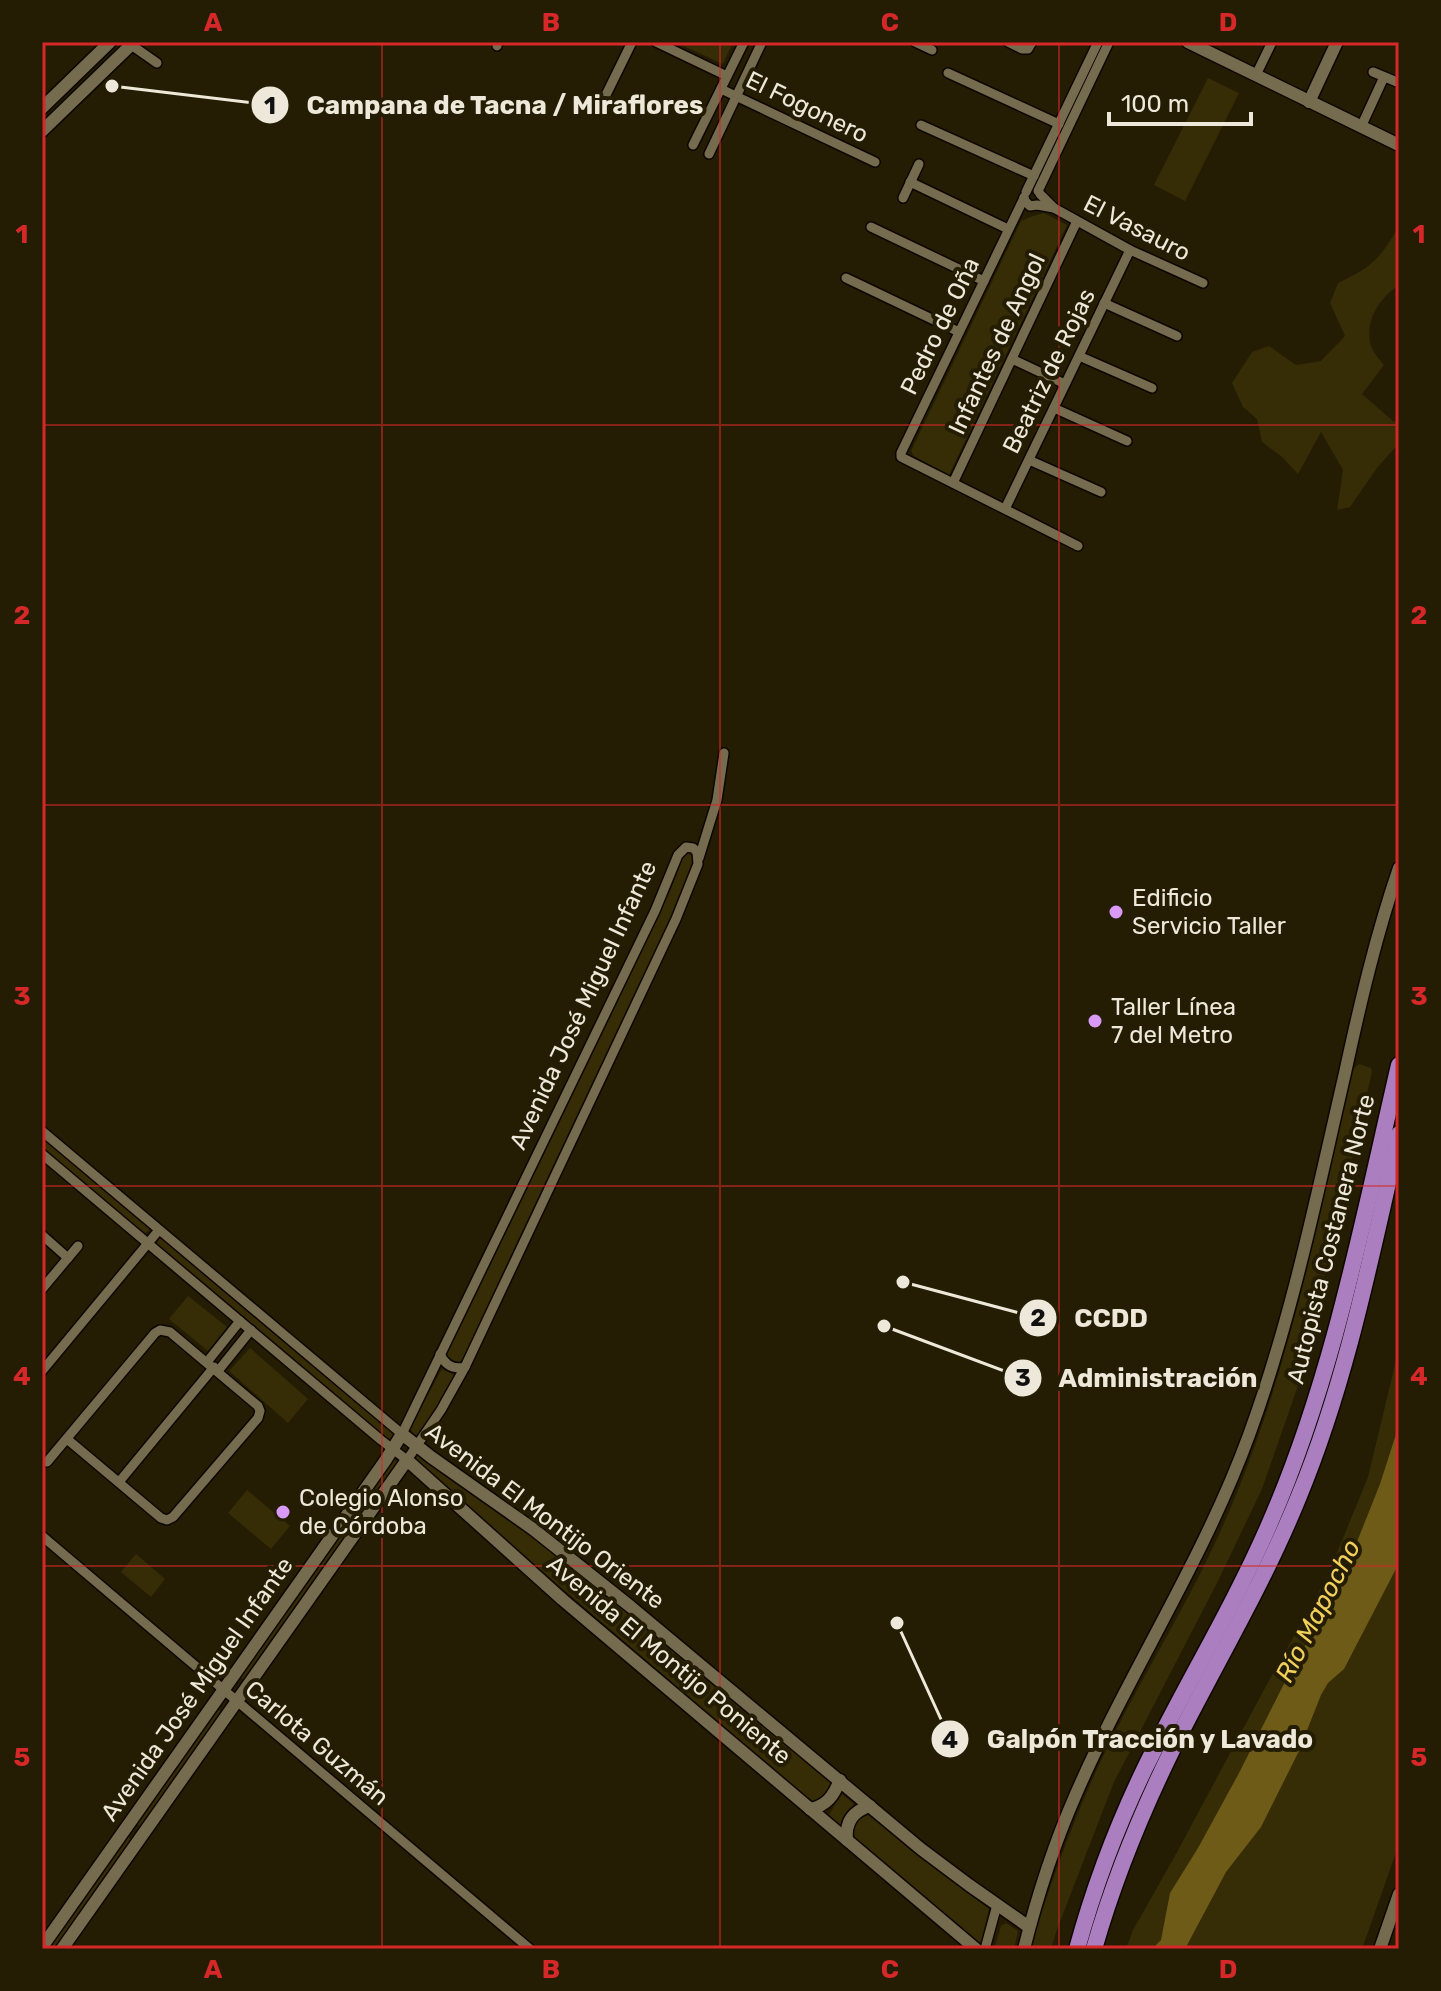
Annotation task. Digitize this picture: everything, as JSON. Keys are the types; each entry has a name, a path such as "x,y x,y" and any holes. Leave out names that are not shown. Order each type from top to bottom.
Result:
{"highway":[{"name":"Autopista Costanera Norte","path":"1077,1949 1103,1867 1130,1801 1268,1527 1300,1448 1341,1314 1399,1065"},
{"name":"Autopista Costanera Norte","path":"1094,1949 1140,1819 1265,1573 1305,1482 1343,1368 1399,1134"}],"street":[{"path":"42,108 110,42"},
{"path":"604,99 632,42"},
{"path":"656,42 727,76"},
{"path":"693,145 744,42"},
{"path":"709,154 762,42"},
{"path":"915,42 932,50"},
{"path":"1008,42 1024,50 1032,42"},
{"name":"Pedro de Oña","path":"953,483 901,457 901,453 1008,229 1017,212 1029,200 1034,176 1098,42"},
{"path":"1029,200 1030,190 1039,192 1109,42"},
{"path":"1188,42 1208,46 1256,75 1399,145"},
{"path":"1256,75 1272,42"},
{"path":"1309,102 1337,42"},
{"path":"42,131 131,43 157,63"},
{"path":"1373,72 1397,82"},
{"path":"948,73 1059,124"},
{"path":"1361,127 1384,77"},
{"name":"El Fogonero","path":"721,89 875,162"},
{"path":"921,125 1034,176"},
{"path":"903,198 919,164"},
{"path":"910,182 1008,229"},
{"name":"El Vasauro","path":"1039,192 1054,208"},
{"name":"El Vasauro","path":"1029,200 1054,208 1130,250 1203,283"},
{"name":"Infantes de Angol","path":"953,483 1077,221"},
{"path":"871,227 984,281"},
{"name":"Beatriz de Rojas","path":"1005,509 1130,250"},
{"path":"846,278 959,332"},
{"path":"1104,303 1177,336"},
{"path":"1079,356 1152,388"},
{"path":"1012,359 1065,384"},
{"path":"1054,408 1127,441"},
{"path":"1029,460 1101,492"},
{"path":"953,483 1078,546"},
{"path":"699,858 717,800 724,753"},
{"name":"Avenida José Miguel Infante","path":"42,1947 402,1434 655,911 678,855 689,847 695,850 699,858 657,961 448,1398 62,1949"},
{"path":"1024,1949 1057,1842 1076,1795 1198,1555 1241,1458 1260,1404 1296,1280 1363,990 1399,868"},
{"name":"Avenida El Montijo Oriente","path":"42,1131 402,1434 533,1529 945,1868 1029,1927"},
{"name":"Avenida El Montijo Poniente","path":"42,1154 407,1460 563,1600 976,1949"},
{"path":"42,1371 159,1230"},
{"path":"42,1235 68,1258"},
{"path":"42,1289 78,1246"},
{"path":"213,1367 240,1321"},
{"path":"119,1482 213,1367 251,1330"},
{"path":"47,1462 157,1331 168,1331 258,1406 260,1411 258,1418 173,1517 167,1520 67,1439"},
{"path":"440,1354 449,1366 458,1369 465,1367"},
{"name":"Carlota Guzmán","path":"42,1536 530,1949"},
{"path":"810,1809 828,1801 840,1780"},
{"path":"847,1840 846,1828 850,1818 860,1809 870,1806"},
{"path":"126,1828 136,1830 140,1839"},
{"path":"1380,1949 1399,1894"},
{"path":"985,1949 997,1905"}],"shaded area":[{"path":"675,42 733,42 723,64"},
{"path":"1208,78 1239,93 1185,201 1154,185"},
{"path":"1044,213 1067,225 949,475 914,456 911,451 1021,221"},
{"path":"1399,226 1399,285 1380,302 1372,317 1369,333 1371,345 1384,365 1362,394 1394,422 1399,417 1399,443 1350,507 1337,510 1343,470 1321,432 1298,474 1262,442 1257,419 1243,407 1232,383 1252,352 1269,346 1296,365 1321,361 1345,336 1330,303 1338,283 1374,261"},
{"path":"689,853 693,858 692,864 675,911 463,1359 454,1364 446,1355 671,889 683,856"},
{"path":"1359,1064 1371,1068 1372,1072 1300,1380 1262,1489 1114,1782 1051,1949 1030,1949 1059,1863 1093,1778 1206,1562 1244,1475 1282,1361 1313,1244 1353,1069"},
{"path":"42,1136 150,1229 145,1233 139,1230 42,1148"},
{"path":"159,1238 394,1432 391,1440 159,1247"},
{"path":"188,1296 227,1327 208,1351 169,1319"},
{"path":"250,1348 308,1399 288,1423 229,1371"},
{"path":"1399,1348 1399,1844 1362,1949 1126,1949 1133,1930 1327,1577 1368,1477"},
{"path":"442,1369 455,1375 421,1435 413,1435 410,1428"},
{"path":"1399,1425 1399,1563 1344,1669 1328,1683 1321,1695 1298,1753 1261,1827 1226,1872 1185,1949 1152,1949 1161,1940 1170,1893 1198,1848 1293,1666 1337,1592 1380,1484"},
{"path":"421,1454 517,1523 827,1776 831,1785 823,1800 817,1803 807,1798 415,1462 417,1455"},
{"path":"390,1461 398,1462 247,1679 243,1679 240,1676"},
{"path":"247,1490 290,1526 271,1549 228,1513"},
{"path":"136,1554 165,1579 151,1597 121,1572"},
{"path":"218,1708 222,1714 142,1827 135,1822 214,1709"},
{"path":"842,1794 854,1804 840,1826 828,1816"},
{"path":"868,1815 989,1909 981,1944 850,1838 860,1817"},
{"path":"126,1836 133,1840 56,1949 46,1949"},
{"path":"1006,1923 1018,1931 1014,1949 994,1949 1001,1926"}],"place":[{"name":"Campana de Tacna / Miraflores","path":"112,86"},
{"name":"Edificio Servicio Taller","path":"1116,912"},
{"name":"Taller Línea 7 del Metro","path":"1095,1021"},
{"name":"CCDD","path":"903,1282"},
{"name":"Administración","path":"884,1326"},
{"name":"Colegio Alonso de Córdoba","path":"283,1512"},
{"name":"Galpón Tracción y Lavado","path":"897,1623"}],"water label":[{"name":"Río Mapocho","path":"1318,1611"}]}
